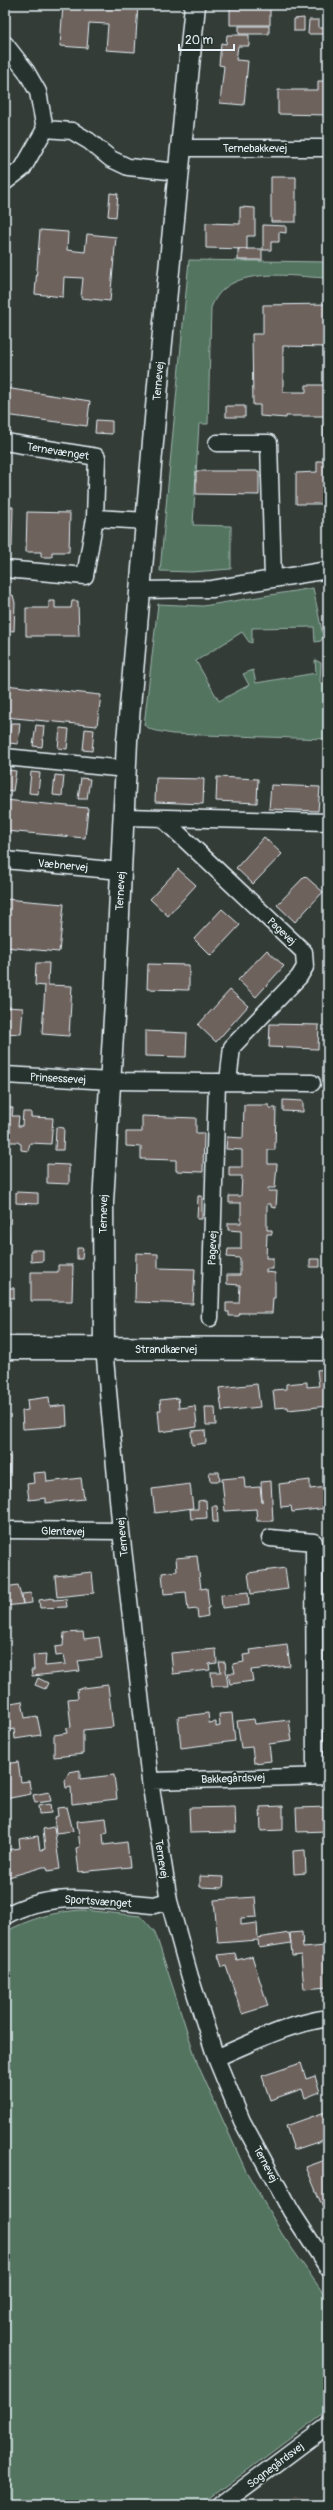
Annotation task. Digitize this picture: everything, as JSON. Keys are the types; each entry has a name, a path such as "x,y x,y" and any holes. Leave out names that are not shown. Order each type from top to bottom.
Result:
{"main road":[{"name":"Strandkærvej","path":"5,1348 328,1349"}],"street":[{"name":"Ternevej","path":"195,5 159,373 126,769 110,1081 102,1202 104,1348 121,1531 150,1782 169,1901 190,1977 216,2058 242,2121 291,2211 328,2268"},
{"path":"5,44 26,71 38,92 45,129 23,168 5,182"},
{"path":"45,129 72,131 89,141 111,159 128,167 179,172"},
{"name":"Ternebakkevej","path":"181,148 328,148"},
{"name":"Ternevænget","path":"5,442 97,457 95,518 85,576 5,569"},
{"path":"217,443 269,443 273,578"},
{"path":"95,518 147,521"},
{"path":"142,590 212,589 328,570"},
{"path":"5,757 126,769"},
{"path":"124,817 328,822"},
{"name":"Pagevej","path":"162,818 304,952 305,967 299,976 232,1047 222,1082 210,1318"},
{"name":"Væbnervej","path":"5,860 121,871"},
{"name":"Prinsessevej","path":"5,1075 110,1081"},
{"path":"110,1081 312,1083"},
{"name":"Glentevej","path":"5,1530 121,1531"},
{"name":"Bakkegårdsvej","path":"150,1782 322,1776 314,1542 270,1538"},
{"name":"Sportsvænget","path":"5,1916 20,1908 61,1898 154,1905 169,1901"},
{"path":"216,2058 280,2030 303,2022 328,2018"},
{"name":"Sognegårdsvej","path":"221,2505 328,2425"}],"shaded area":[{"path":"328,1162 328,1329 324,1329"},
{"path":"295,2496 320,2505 283,2505"}],"green space":[{"path":"189,260 328,262 328,278 278,275 245,278 231,284 219,294 211,308 208,424 199,424 193,525 231,526 231,569 192,572 160,571"},
{"path":"313,588 323,636 321,641 315,642 314,627 252,628 252,643 249,642 242,632 196,661 219,701 249,685 243,674 253,670 256,683 316,673 315,660 321,663 320,682 328,687 328,739 172,734 152,730 144,725 158,604 203,606"},
{"path":"83,1910 141,1916 155,1932 198,2065 245,2169 282,2234 328,2300 328,2410 201,2505 5,2505 5,1932 43,1916"}],"building":[{"path":"63,5 110,8 110,5 138,5 135,52 106,50 108,24 89,23 87,48 60,46"},
{"path":"230,5 270,6 270,25 230,25"},
{"path":"304,18 304,31 294,31 294,19"},
{"path":"309,20 319,20 319,28 328,28 328,34 308,34"},
{"path":"239,26 269,26 269,34 239,34"},
{"path":"227,35 249,35 249,46 238,46 236,60 248,61 244,105 220,103 224,66 219,65 221,43 226,44"},
{"path":"318,81 328,81 328,115 278,114 278,90 318,90"},
{"path":"271,177 296,177 296,222 271,222"},
{"path":"110,193 118,194 116,217 108,216"},
{"path":"326,193 328,193 328,245 326,245"},
{"path":"240,207 255,208 255,236 247,236 247,249 206,248 206,223 240,224"},
{"path":"263,225 286,226 286,233 279,232 279,242 271,242 271,250 263,250"},
{"path":"40,230 68,232 67,250 85,252 87,234 116,237 110,301 81,298 83,278 64,277 63,297 35,294"},
{"path":"238,249 262,249 262,260 238,260"},
{"path":"328,304 328,347 283,346 283,392 306,392 306,385 328,385 328,504 296,504 296,473 317,472 317,461 324,461 324,416 286,416 286,418 260,416 260,405 253,405 252,334 263,334 263,305"},
{"path":"5,388 90,401 87,426 5,415"},
{"path":"226,406 245,406 245,417 226,417"},
{"path":"96,420 112,421 112,434 95,433"},
{"path":"196,471 259,471 259,495 196,494"},
{"path":"5,507 13,507 12,547 5,547"},
{"path":"27,512 70,513 69,552 52,552 52,557 41,557 41,552 26,552"},
{"path":"7,595 13,595 15,603 14,631 5,630"},
{"path":"49,601 55,601 55,608 71,608 72,601 78,601 79,636 26,636 26,608 49,608"},
{"path":"5,685 101,695 97,726 5,717"},
{"path":"11,723 20,723 18,744 9,743"},
{"path":"36,725 44,726 42,747 33,746"},
{"path":"60,728 69,729 67,749 58,748"},
{"path":"85,729 94,730 92,751 83,750"},
{"path":"7,770 16,771 13,791 5,790"},
{"path":"31,772 40,773 38,794 29,793"},
{"path":"55,775 64,776 62,796 53,795"},
{"path":"217,777 258,779 257,803 216,801"},
{"path":"81,778 90,779 87,799 78,799"},
{"path":"156,778 204,779 203,804 155,802"},
{"path":"271,785 320,787 318,811 269,809"},
{"path":"5,800 88,808 85,838 5,831"},
{"path":"264,837 282,854 253,884 236,868"},
{"path":"178,869 196,885 168,916 150,899"},
{"path":"305,876 323,892 295,922 277,905"},
{"path":"5,899 64,904 59,952 5,947"},
{"path":"222,909 240,925 211,956 194,939"},
{"path":"267,950 284,966 256,997 238,980"},
{"path":"36,963 49,963 48,985 72,986 69,1036 42,1034 45,986 35,985"},
{"path":"148,964 189,965 189,990 147,989"},
{"path":"230,990 248,1006 216,1042 198,1025"},
{"path":"5,1007 23,1008 21,1034 5,1033"},
{"path":"270,1024 319,1025 318,1049 269,1047"},
{"path":"145,1031 187,1033 186,1057 145,1056"},
{"path":"283,1100 303,1101 303,1112 283,1111"},
{"path":"244,1105 269,1105 269,1108 276,1108 275,1150 268,1150 268,1164 277,1164 275,1188 268,1188 268,1191 277,1191 276,1208 271,1207 271,1204 267,1204 267,1230 272,1230 272,1234 267,1234 266,1258 273,1258 273,1269 266,1269 266,1272 275,1273 275,1298 273,1298 272,1313 240,1313 239,1316 229,1316 229,1312 226,1312 226,1303 239,1303 240,1285 227,1284 227,1275 240,1275 240,1258 227,1257 228,1249 241,1249 241,1231 228,1230 228,1223 241,1223 241,1203 229,1203 229,1196 241,1196 242,1176 229,1176 229,1167 242,1167 242,1150 226,1149 227,1137 243,1138"},
{"path":"5,1107 13,1108 12,1116 19,1116 18,1126 22,1126 23,1112 31,1112 31,1117 53,1118 51,1144 30,1143 28,1151 21,1150 21,1144 17,1142 5,1142"},
{"path":"142,1116 196,1118 196,1133 204,1133 203,1172 176,1171 176,1160 141,1159 141,1147 126,1146 126,1132 142,1132"},
{"path":"56,1127 64,1128 63,1150 55,1150"},
{"path":"47,1164 69,1165 69,1184 47,1183"},
{"path":"16,1192 38,1193 38,1204 16,1203"},
{"path":"198,1196 202,1196 202,1219 197,1219"},
{"path":"5,1216 8,1216 9,1242 5,1242"},
{"path":"77,1248 83,1248 82,1259 77,1259"},
{"path":"31,1250 43,1250 43,1261 31,1262"},
{"path":"136,1253 158,1254 158,1268 195,1269 193,1304 135,1302"},
{"path":"310,1259 320,1259 320,1267 310,1267"},
{"path":"58,1265 73,1265 72,1301 31,1301 31,1272 58,1272"},
{"path":"5,1288 14,1288 14,1298 5,1298"},
{"path":"328,1369 328,1406 288,1410 288,1407 275,1408 273,1390 286,1389 286,1384 307,1382 307,1387 319,1386 317,1370"},
{"path":"257,1384 260,1407 222,1411 219,1388"},
{"path":"49,1397 50,1407 66,1405 67,1426 23,1429 22,1411 28,1410 27,1400"},
{"path":"178,1398 179,1408 195,1406 197,1427 160,1432 158,1410 161,1410 160,1400"},
{"path":"205,1407 215,1407 216,1425 206,1425"},
{"path":"205,1430 206,1443 192,1445 191,1431"},
{"path":"5,1456 10,1456 9,1504 5,1504"},
{"path":"46,1472 47,1482 81,1478 84,1499 46,1503 46,1498 29,1500 27,1484 34,1483 33,1473"},
{"path":"209,1472 219,1472 220,1481 210,1481"},
{"path":"244,1477 245,1488 260,1487 262,1502 261,1482 271,1481 273,1521 257,1521 256,1509 225,1511 222,1479"},
{"path":"310,1480 310,1489 327,1487 328,1508 292,1512 291,1506 281,1507 279,1484"},
{"path":"190,1484 193,1508 155,1513 152,1489"},
{"path":"206,1500 207,1518 191,1519 190,1509 198,1509 198,1501"},
{"path":"212,1506 217,1506 218,1522 213,1522"},
{"path":"197,1556 201,1589 207,1588 209,1608 207,1608 208,1616 198,1618 197,1609 188,1610 186,1592 164,1594 162,1573 177,1571 176,1558"},
{"path":"285,1568 288,1589 251,1594 248,1573"},
{"path":"92,1572 94,1593 57,1597 55,1576"},
{"path":"18,1585 23,1604 5,1606 5,1587"},
{"path":"248,1592 249,1605 222,1608 221,1595"},
{"path":"31,1593 32,1603 23,1604 22,1594"},
{"path":"53,1598 53,1600 66,1599 67,1607 40,1608 39,1600"},
{"path":"83,1632 84,1639 99,1637 102,1658 78,1661 80,1671 32,1676 31,1670 34,1670 33,1655 46,1654 45,1666 66,1664 64,1655 56,1656 55,1647 63,1646 64,1633"},
{"path":"287,1645 290,1666 251,1670 253,1681 230,1684 228,1673 235,1673 233,1664 244,1662 243,1655 251,1654 250,1650"},
{"path":"216,1649 217,1663 209,1664 210,1670 173,1674 171,1653"},
{"path":"219,1662 225,1662 228,1686 212,1686 211,1672 221,1672"},
{"path":"38,1678 48,1683 45,1689 35,1685"},
{"path":"108,1685 113,1727 83,1730 83,1754 54,1757 54,1735 67,1733 66,1728 71,1727 68,1699 78,1698 77,1690"},
{"path":"22,1701 25,1718 37,1716 41,1735 15,1739 14,1729 5,1731 5,1704"},
{"path":"208,1713 209,1723 216,1722 216,1727 220,1726 219,1714 232,1713 235,1741 181,1748 178,1717"},
{"path":"254,1719 255,1724 289,1720 292,1741 269,1744 271,1761 254,1763 252,1747 241,1748 237,1721"},
{"path":"18,1762 21,1782 29,1781 31,1794 5,1799 5,1764"},
{"path":"80,1770 80,1779 114,1775 117,1799 72,1804 71,1787 66,1788 65,1781 69,1772"},
{"path":"49,1792 51,1801 35,1803 33,1795"},
{"path":"50,1804 51,1813 39,1814 38,1806"},
{"path":"283,1806 283,1830 261,1831 260,1807"},
{"path":"67,1807 73,1831 56,1833 54,1817 58,1816 57,1808"},
{"path":"235,1807 236,1832 190,1833 189,1808"},
{"path":"328,1807 328,1831 297,1832 296,1808"},
{"path":"106,1818 108,1833 103,1834 104,1845 127,1842 130,1867 79,1872 76,1848 80,1847 77,1821"},
{"path":"54,1827 60,1869 48,1871 47,1867 43,1867 5,1878 5,1850 20,1848 19,1839 38,1836 40,1850 45,1849 43,1829"},
{"path":"305,1850 306,1873 294,1874 293,1851"},
{"path":"200,1876 224,1877 223,1888 200,1887"},
{"path":"255,1897 257,1917 241,1918 241,1925 257,1923 258,1938 289,1933 291,1943 259,1948 258,1940 218,1943 214,1900"},
{"path":"302,1932 303,1948 325,1946 328,1987 304,1989 301,1955 292,1956 290,1933"},
{"path":"235,1953 237,1960 252,1956 268,2006 242,2014 226,1966 222,1967 218,1955"},
{"path":"301,2063 306,2079 315,2076 320,2092 305,2098 302,2089 270,2100 262,2076"},
{"path":"325,2112 328,2113 328,2143 327,2139 294,2150 286,2126"},
{"path":"328,2159 328,2207 323,2208 306,2167"}]}
